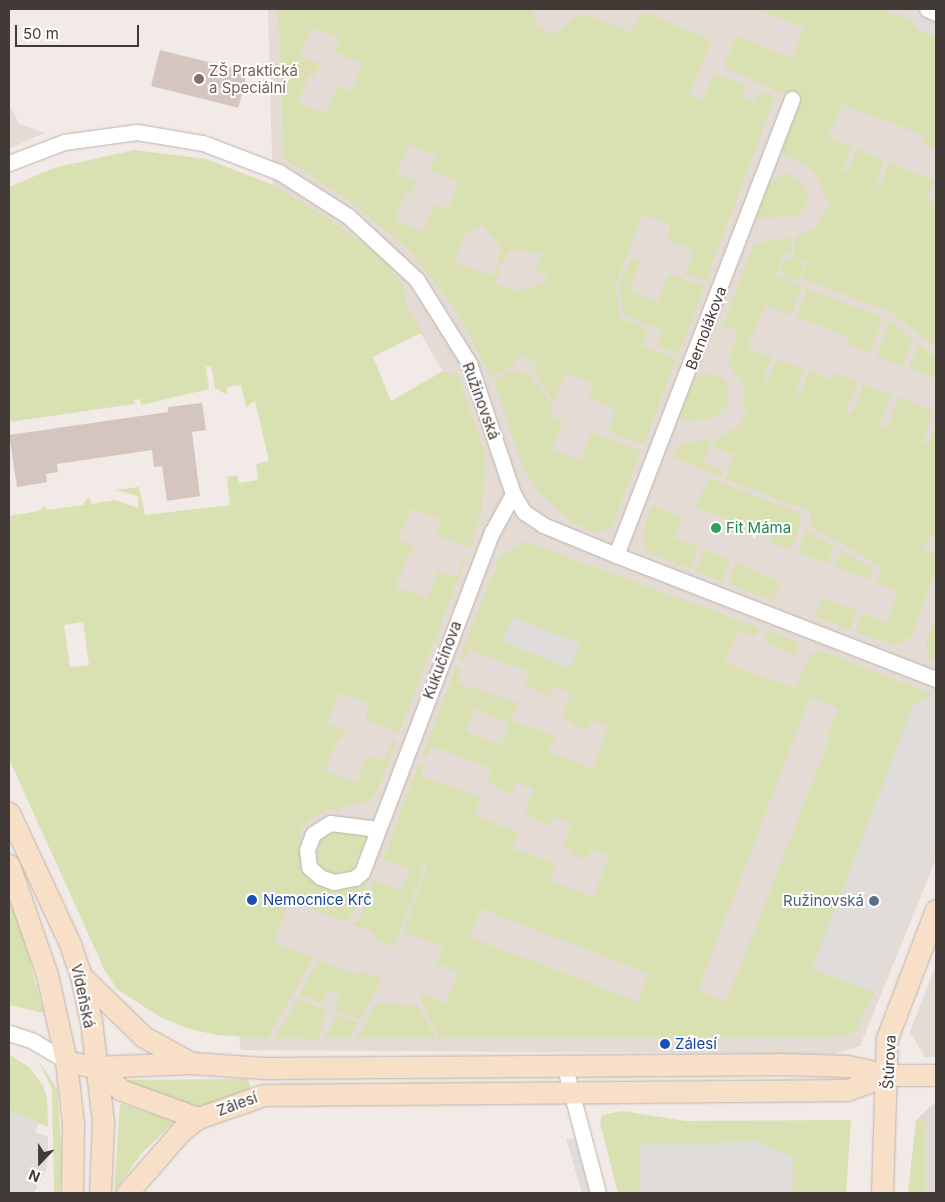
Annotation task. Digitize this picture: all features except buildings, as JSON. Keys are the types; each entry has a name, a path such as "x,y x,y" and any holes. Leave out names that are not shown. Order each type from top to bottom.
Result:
{"main road":[{"name":"Vídeňská","path":"9,813 70,944 81,976 103,1122 100,1193"},
{"name":"Vídeňská","path":"9,865 47,975 66,1061 73,1124 72,1193"},
{"name":"Štúrova","path":"882,1193 889,1075 888,1038 936,910"},
{"path":"81,976 144,1037 191,1063"},
{"path":"66,1061 95,1067 122,1090 198,1118"},
{"name":"Zálesí","path":"95,1067 191,1063 264,1068 564,1068 782,1064 847,1066 889,1075 936,1075"},
{"name":"Zálesí","path":"126,1193 182,1130 198,1118 264,1095 847,1090 889,1075"}],"street":[{"path":"927,9 936,13"},
{"name":"Bernolákova","path":"616,555 792,99"},
{"name":"Ružinovská","path":"9,163 64,142 137,132 203,143 279,172 348,216 417,280 469,363 513,494 524,512 543,525 616,555 936,679"},
{"name":"Kukučínova","path":"378,829 330,823 313,834 307,850 309,867 320,877 334,882 355,878 362,872 492,532 513,494"},
{"path":"9,1033 33,1041 66,1061"},
{"path":"564,1068 598,1193"}],"shaded area":[{"path":"268,9 936,9 936,859 860,1046 833,1054 240,1050 235,936 447,379 420,332 273,197"},
{"path":"918,16 936,24 936,37 913,28"},
{"path":"9,106 20,124 45,133 9,149"},
{"path":"512,617 580,644 570,668 502,641"},
{"name":"Ružinovská","path":"932,694 936,696 936,833 874,992 812,969 913,706"},
{"path":"936,964 936,1057 925,1057 910,1032"},
{"path":"936,1101 936,1193 925,1193 926,1120 916,1120"},
{"path":"9,1111 39,1123 35,1132 48,1137 47,1168 34,1193 9,1193"},
{"path":"576,1138 591,1193 582,1193 566,1139"},
{"path":"760,1142 793,1157 793,1193 640,1193 640,1144"}],"green space":[{"path":"278,9 532,9 536,24 554,35 576,16 588,16 630,32 644,12 711,40 689,95 702,101 713,73 746,86 742,98 754,103 759,91 775,97 706,281 685,273 694,250 666,240 671,225 643,215 631,244 616,285 619,318 648,329 642,345 676,359 644,445 608,431 616,409 588,398 594,384 566,373 554,402 534,372 537,363 519,356 513,366 492,377 452,305 409,250 355,205 284,158","holes":["311,28 340,38 334,52 362,63 351,91 337,86 327,114 298,103 309,75 314,77 320,64 300,56","408,145 436,156 431,170 458,181 448,209 434,204 423,232 395,221 405,193 411,195 416,181 397,174","482,224 502,250 497,261 502,263 509,250 542,253 536,271 546,276 547,282 515,292 495,283 500,269 496,266 492,276 454,262 464,236"]},
{"path":"757,9 882,9 936,29 936,149 922,144 925,136 842,104 828,138 851,147 843,171 848,172 857,149 884,160 876,183 881,185 889,162 933,181 925,202 931,204 936,191 936,347 891,312 802,279 808,262 794,256 795,237 814,229 832,201 826,198 816,175 805,164 786,157 782,151 799,101 724,67 736,36 792,58 804,27"},
{"path":"134,150 207,159 273,185 332,221 387,262 403,286 407,308 423,332 373,357 391,401 445,370 449,376 457,372 485,454 482,509 470,549 436,534 441,520 410,509 398,540 417,548 407,556 396,587 427,599 438,571 456,576 464,555 467,556 399,733 365,719 370,704 339,693 327,724 347,732 337,740 325,771 357,783 367,756 385,760 393,739 397,740 377,792 369,800 315,815 299,831 312,879 370,876 359,905 345,922 290,900 274,942 313,958 268,1038 216,1035 187,1028 160,1017 117,989 105,971 9,759 9,516 39,511 44,506 47,510 83,505 88,497 92,504 115,500 138,508 138,496 116,490 139,487 145,515 230,505 227,477 237,475 239,483 258,480 256,464 269,461 255,401 246,407 241,385 227,387 227,395 215,388 211,366 206,367 209,389 141,405 140,399 134,400 134,404 9,422 9,187 54,168","holes":["83,622 89,665 70,667 64,625"]},
{"path":"789,174 805,185 808,197 804,209 797,216 756,218 768,184 780,175"},
{"path":"792,238 791,255 784,253 776,276 802,287 791,315 765,305 751,338 749,348 772,357 763,380 768,382 777,359 804,369 795,393 800,394 809,371 832,380 835,373 858,382 845,412 852,414 864,384 891,395 879,425 887,427 898,397 933,411 922,441 929,444 936,422 936,531 921,549 936,552 936,569 911,637 896,645 855,632 862,613 887,622 898,591 876,583 882,567 813,528 809,511 725,479 734,455 716,448 716,438 738,426 749,409 744,407 743,382 728,364 738,331 723,326 752,247 760,242"},
{"path":"631,258 640,262 630,291 658,302 669,274 705,286 678,354 657,346 663,330 623,315 619,286"},
{"path":"793,258 801,261 804,269 801,277 793,280 785,277 782,269 785,261"},
{"path":"807,289 883,317 870,353 847,344 848,337 797,317"},
{"path":"889,320 912,339 903,366 876,356"},
{"path":"918,344 936,358 936,379 909,368"},
{"path":"514,370 532,376 553,407 550,415 563,421 552,450 581,460 591,432 641,451 613,524 606,530 591,532 569,520 535,488 524,469 494,380"},
{"path":"703,373 721,377 728,384 728,405 712,418 683,421 680,415 695,378"},
{"path":"712,439 704,463 724,470 722,477 671,457 681,444"},
{"path":"710,478 800,513 802,520 791,550 770,542 772,536 695,507"},
{"path":"652,506 682,517 674,538 698,547 690,569 650,553 644,547 643,531"},
{"path":"806,530 834,545 827,564 798,553"},
{"path":"524,541 759,628 755,638 737,631 725,662 752,674 796,688 810,655 818,650 932,694 913,706 812,969 874,992 856,1031 846,1036 805,1038 439,1038 420,999 422,994 446,1003 458,972 436,963 443,947 404,932 427,865 422,863 420,878 394,947 373,939 374,933 351,924 360,917 374,880 402,891 410,869 383,859 419,763 424,765 421,776 481,798 474,816 518,832 512,848 556,864 550,881 594,897 609,855 592,849 586,860 572,854 572,850 563,847 572,823 554,816 549,827 526,814 524,817 534,789 517,783 511,794 488,782 486,785 492,769 432,746 427,758 422,756 456,667 461,668 457,683 518,703 511,720 555,736 549,752 593,769 609,726 592,720 586,730 571,724 572,721 563,717 561,721 571,693 554,686 548,697 525,685 523,688 529,672 469,649 464,661 459,659 500,556","holes":["810,697 838,708 827,736 830,738 726,1002 698,990","474,709 509,723 501,745 466,731","481,909 648,973 638,1002 470,937"]},
{"path":"704,549 730,560 720,582 695,571"},
{"path":"841,550 873,569 869,580 835,566"},
{"path":"736,562 780,582 773,601 728,584"},
{"path":"822,598 857,611 850,629 815,617"},
{"path":"936,618 936,663 928,656 926,644"},
{"path":"767,630 797,642 796,657 763,641"},
{"path":"366,827 370,833 351,871 336,875 321,867 317,848 326,834"},
{"path":"9,895 22,933 44,1013 9,1005"},
{"path":"319,960 358,976 360,971 382,979 360,1019 334,1010 340,996 328,991 322,1004 299,995"},
{"path":"297,999 325,1010 319,1039 275,1038"},
{"path":"376,1004 417,1005 436,1038 356,1038"},
{"path":"337,1015 358,1022 349,1038 324,1038"},
{"path":"9,1054 30,1068 43,1086 47,1098 48,1127 9,1111"},
{"path":"39,1061 57,1089 62,1159 60,1193 54,1193 52,1089"},
{"path":"248,1079 251,1089 197,1108 115,1080"},
{"path":"120,1104 175,1121 141,1154 114,1193"},
{"path":"622,1111 686,1121 851,1120 846,1193 793,1193 793,1157 640,1145 640,1193 618,1193 600,1123 602,1115"},
{"path":"916,1120 926,1120 925,1193 908,1193"}],"place":[{"name":"ZŠ Praktická a Speciální","path":"199,79"},
{"name":"Fit Máma","path":"716,528"},
{"name":"Nemocnice Krč","path":"252,900"},
{"name":"Ružinovská","path":"874,901"},
{"name":"Zálesí","path":"665,1044"}]}
